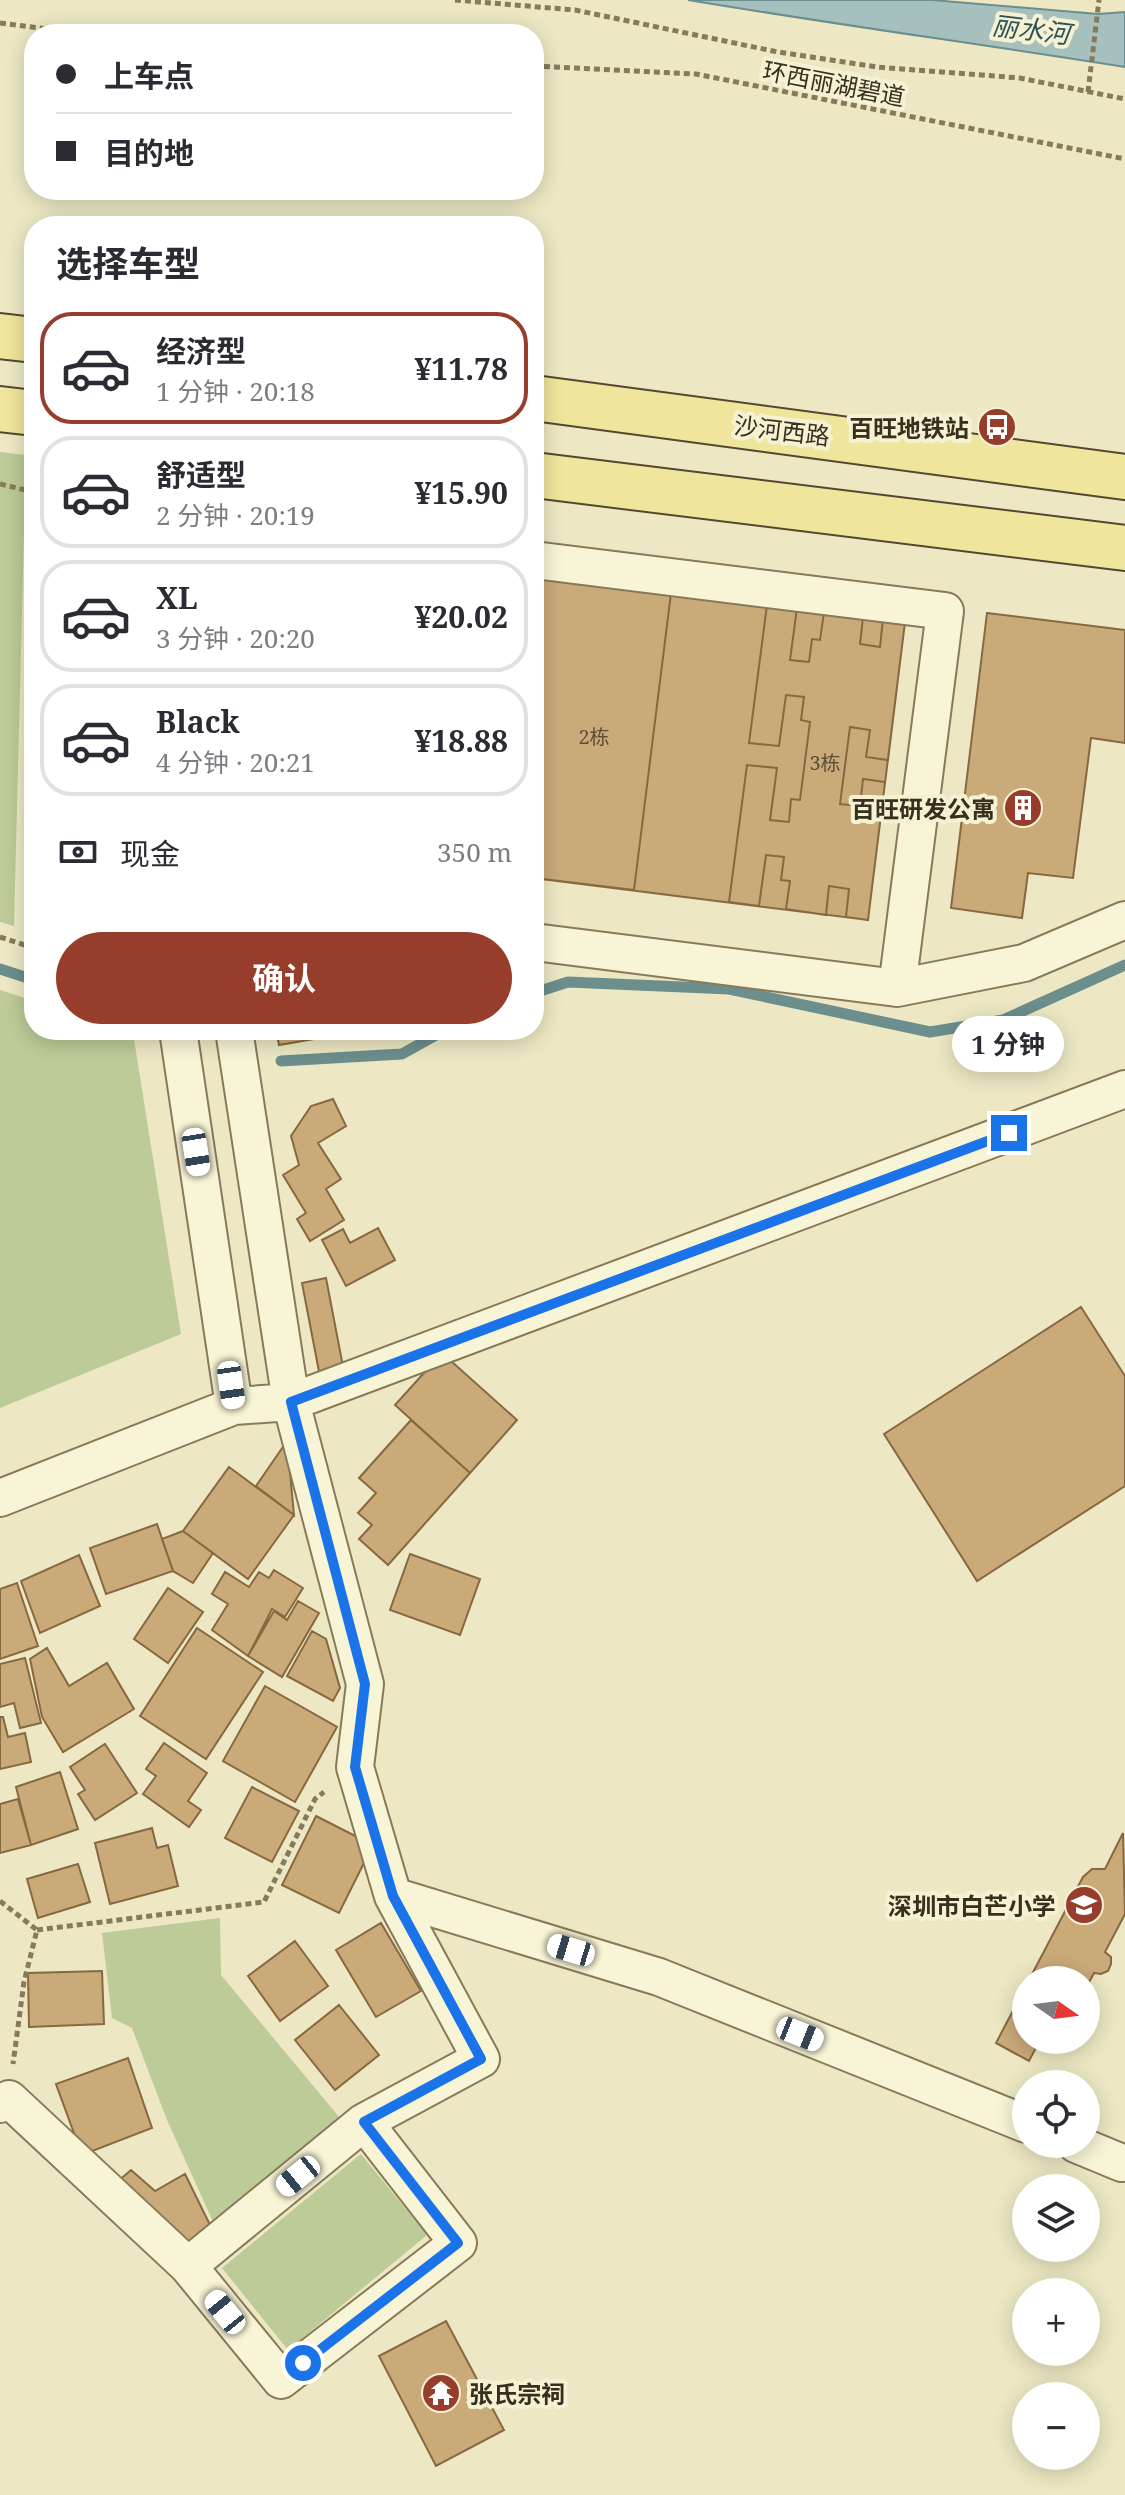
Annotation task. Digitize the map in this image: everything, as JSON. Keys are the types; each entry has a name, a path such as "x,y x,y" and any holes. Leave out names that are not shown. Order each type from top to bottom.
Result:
{"main road":[{"path":"0,336 24,339"},
{"name":"沙河西路","path":"544,399 1125,477"},
{"path":"0,409 24,412"},
{"path":"544,476 1125,548"}],"street":[{"path":"544,561 945,611 897,988"},
{"path":"544,943 897,988 1024,963 1125,920"},
{"path":"179,1040 234,1406"},
{"path":"188,2266 364,2122 481,2059 393,1896 355,1767 365,1684 291,1402 236,1040"},
{"path":"0,1498 234,1406 291,1402 1125,1089"},
{"path":"393,1896 659,1977 1012,2118"},
{"path":"4,2101 188,2266 281,2380 458,2243 364,2122"},
{"path":"1100,2154 1122,2163"}],"path":[{"path":"455,0 575,10 778,52 877,67 1020,78 1125,99"},
{"path":"1088,92 1099,0"},
{"path":"0,23 24,26"},
{"name":"环西丽湖碧道","path":"544,66 696,74 1125,159"},
{"path":"0,484 24,490"},
{"path":"0,937 24,945"},
{"path":"0,1901 37,1930 264,1902 315,1799 355,1767"},
{"path":"4,2101 24,1982 37,1930"}],"green space":[{"path":"0,452 24,455 24,534 14,926 0,922"},
{"path":"0,990 24,998 24,1040 134,1040 181,1334 0,1408"},
{"path":"220,1918 221,1975 345,2124 214,2224 167,2120 132,2028 112,2018 102,1933"},
{"path":"361,2154 427,2235 288,2350 222,2268"}],"water":[{"name":"丽水河","path":"688,0 932,0 1098,14 1125,12 1125,67 797,17"}],"building":[{"path":"544,577 671,593 634,890 544,879"},
{"path":"544,577 905,622 868,920 544,879"},
{"path":"767,605 797,608 790,660 809,662 812,639 820,640 824,612 863,617 860,644 880,647 883,619 905,622 888,760 866,757 870,730 850,727 840,804 860,806 863,779 885,782 868,920 846,917 849,889 829,886 826,915 786,909 790,881 781,880 784,857 766,855 759,906 729,902 747,765 777,768 770,820 789,822 791,799 800,800 810,722 801,720 804,697 786,695 779,746 749,743"},
{"name":"百旺研发公寓","path":"987,613 1125,630 1125,743 1091,738 1073,878 1028,873 1022,918 951,908"},
{"path":"278,1040 308,1040 279,1045"},
{"path":"333,1099 346,1126 318,1143 341,1179 326,1189 344,1220 310,1241 297,1219 306,1213 283,1175 299,1165 291,1136 311,1106"},
{"path":"378,1228 395,1260 346,1286 322,1240 343,1229 350,1243"},
{"path":"326,1278 345,1377 321,1382 302,1283"},
{"path":"1081,1307 1125,1376 1125,1486 977,1581 884,1434"},
{"path":"442,1353 517,1420 470,1473 395,1405"},
{"path":"411,1420 470,1473 388,1565 359,1539 372,1525 358,1513 376,1493 359,1478"},
{"path":"287,1441 294,1515 256,1486"},
{"path":"229,1467 294,1515 248,1579 183,1531"},
{"path":"157,1524 173,1571 106,1594 90,1548"},
{"path":"183,1531 213,1553 193,1583 173,1571 162,1539"},
{"path":"410,1554 480,1579 460,1635 390,1610"},
{"path":"79,1555 100,1606 40,1633 21,1581"},
{"path":"274,1570 303,1588 285,1617 272,1609 248,1656 212,1630 228,1604 212,1594 225,1572 249,1587 259,1572 269,1578"},
{"path":"17,1583 38,1646 0,1659 0,1589"},
{"path":"168,1588 203,1612 168,1663 134,1639"},
{"path":"298,1601 319,1613 282,1677 248,1656 274,1611 287,1620"},
{"path":"197,1628 263,1672 206,1759 140,1716"},
{"path":"312,1631 326,1639 340,1688 333,1701 287,1676"},
{"path":"47,1648 69,1686 107,1663 134,1709 63,1752 42,1717 30,1659"},
{"path":"25,1658 41,1723 20,1728 14,1703 0,1707 0,1664"},
{"path":"265,1686 337,1727 295,1802 223,1761"},
{"path":"0,1717 3,1717 8,1737 25,1733 31,1762 0,1769"},
{"path":"164,1743 207,1773 188,1801 201,1810 189,1827 143,1794 156,1776 146,1769"},
{"path":"105,1744 137,1793 95,1820 78,1794 85,1790 70,1767"},
{"path":"60,1772 78,1829 31,1845 16,1787"},
{"path":"252,1787 299,1811 272,1862 225,1838"},
{"path":"18,1799 31,1845 0,1853 0,1804"},
{"path":"316,1816 373,1845 339,1913 282,1885"},
{"path":"152,1828 157,1848 168,1845 178,1886 110,1904 95,1843"},
{"path":"1123,1833 1125,1914 1105,1952 1111,1957 1108,1971 1100,1974 1100,1966 1036,1966 1083,1877 1092,1869 1105,1869"},
{"path":"78,1864 90,1902 38,1918 27,1879"},
{"path":"381,1923 421,1991 376,2017 336,1950"},
{"path":"295,1941 328,1986 280,2021 248,1976"},
{"path":"102,1971 104,2024 29,2027 28,1973"},
{"path":"339,2005 379,2055 335,2090 295,2040"},
{"path":"1012,2013 1012,2052 996,2043"},
{"path":"1016,2054 1033,2054 1029,2061"},
{"path":"128,2058 152,2128 82,2155 56,2084"},
{"path":"131,2170 155,2191 185,2174 211,2227 182,2249 117,2182"},
{"name":"张氏宗祠","path":"446,2321 504,2430 436,2466 379,2356"}],"waterway":[{"path":"544,990 568,982 729,989 930,1032 1003,1020 1125,965"},
{"path":"0,969 24,977"},
{"path":"281,1061 402,1054 427,1040"}],"place":[{"name":"百旺地铁站","path":"997,427"},
{"name":"百旺研发公寓","path":"1023,808"},
{"name":"深圳市白芒小学","path":"1084,1905"},
{"name":"张氏宗祠","path":"441,2393"}],"route":[{"path":"303,2363 458,2243 364,2122 481,2059 393,1896 355,1767 365,1684 291,1402 1009,1133"}]}
